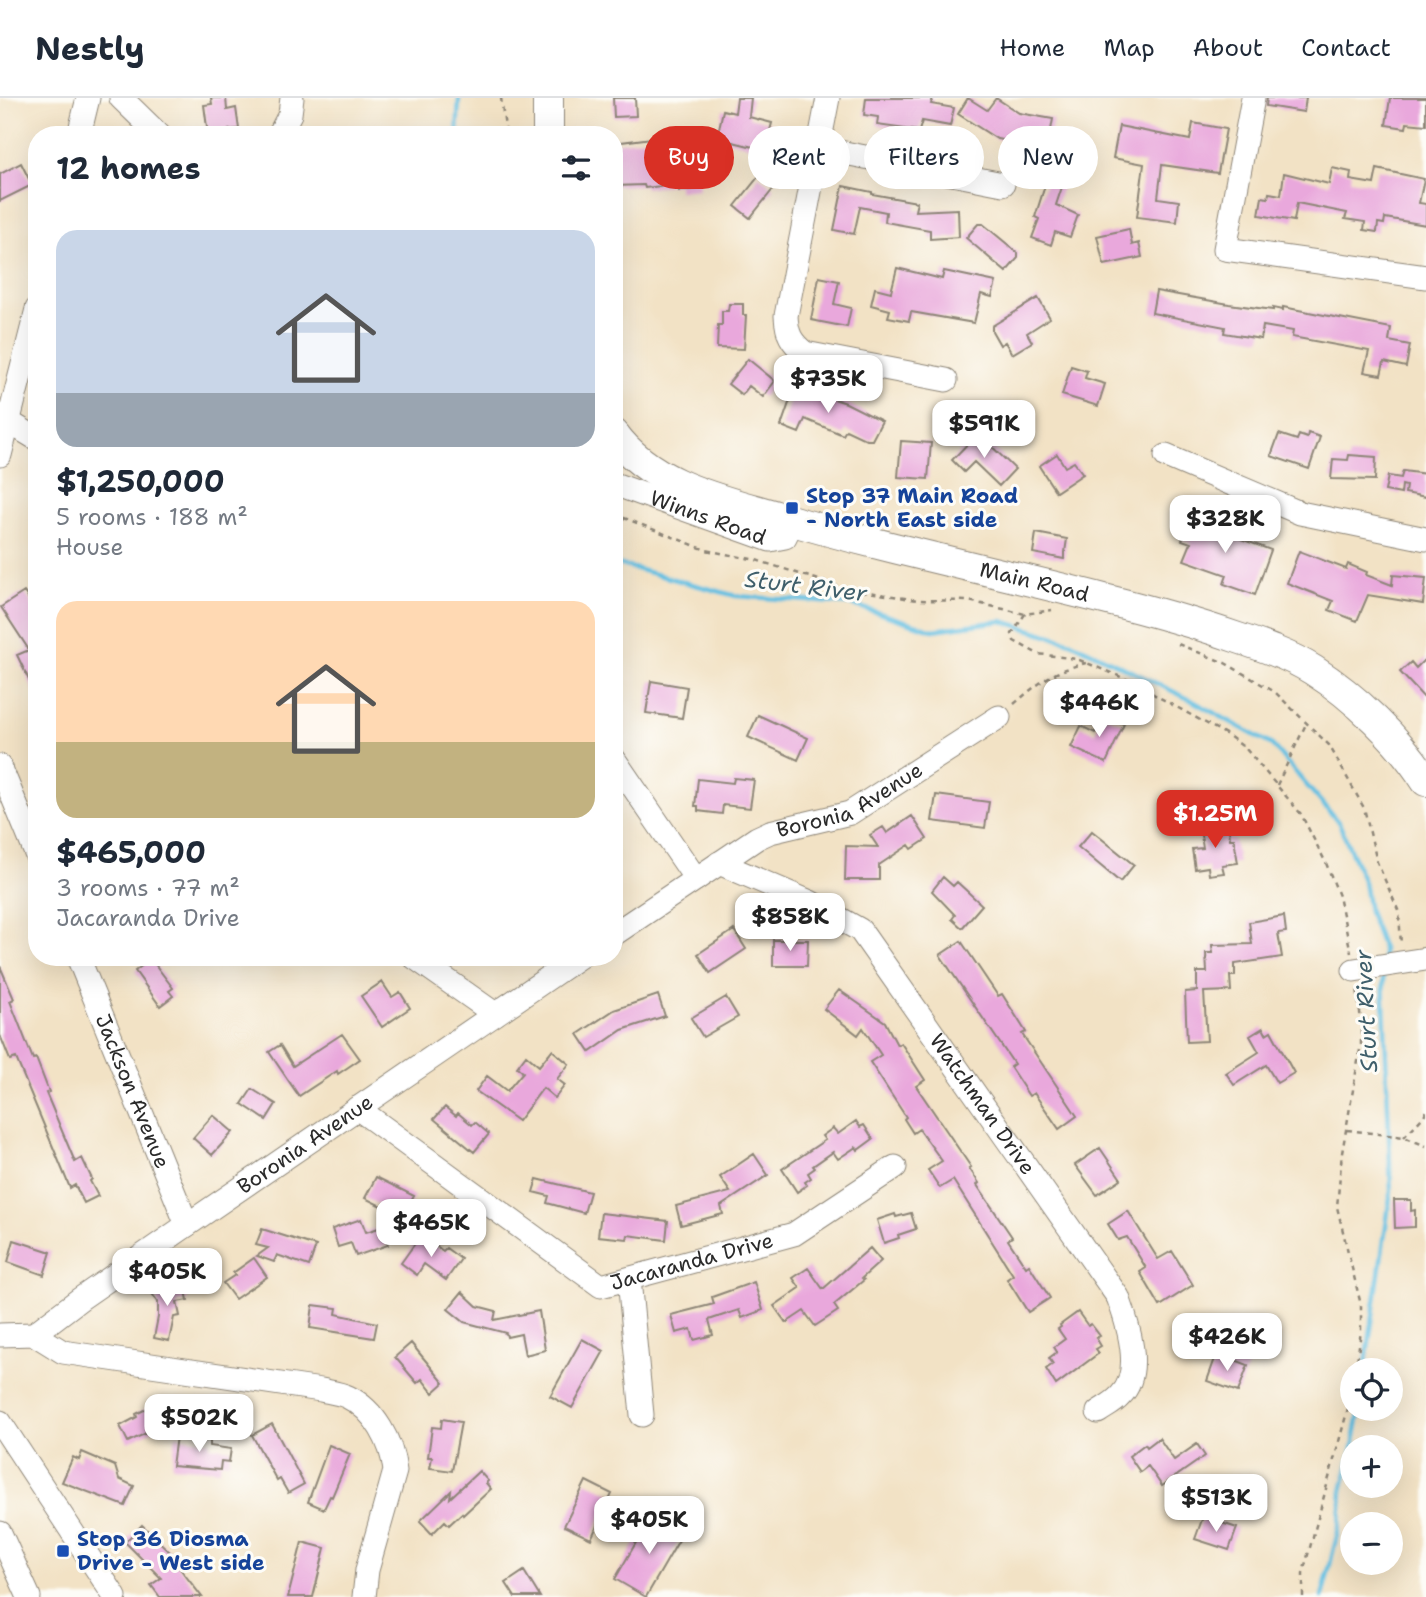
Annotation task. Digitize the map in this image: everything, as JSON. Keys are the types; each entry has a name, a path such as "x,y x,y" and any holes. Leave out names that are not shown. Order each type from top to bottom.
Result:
{"main road":[{"path":"548,98 548,126"},
{"name":"Main Road","path":"623,445 631,455 655,471 701,493 793,521 1179,618 1277,652 1313,670 1348,697 1416,766 1426,781"}],"street":[{"path":"81,126 88,98"},
{"path":"121,98 150,126"},
{"path":"284,126 290,114 292,98"},
{"path":"823,126 828,98"},
{"path":"1253,98 1225,249 1426,277"},
{"path":"850,154 998,183"},
{"path":"811,189 786,316 787,331 793,343 805,353 946,380"},
{"path":"0,455 28,345"},
{"path":"9,422 28,434"},
{"path":"1166,456 1300,513 1426,539"},
{"name":"Winns Road","path":"623,487 770,540 785,537 793,521"},
{"name":"Boronia Avenue","path":"623,928 770,832 850,813 999,718"},
{"path":"0,766 28,834"},
{"path":"623,772 696,879"},
{"name":"Watchman Drive","path":"719,863 810,901 860,930 1118,1297 1128,1322 1133,1348 1129,1380 1121,1396 1098,1412"},
{"path":"1364,968 1426,958"},
{"name":"Jackson Avenue","path":"82,966 187,1225"},
{"path":"427,966 495,1014"},
{"name":"Boronia Avenue","path":"34,1334 80,1299 566,966"},
{"name":"Jacaranda Drive","path":"357,1108 601,1286 794,1234 895,1167"},
{"path":"629,1279 642,1415"},
{"path":"0,1335 34,1334 63,1352 345,1395 358,1403 369,1412 383,1434 394,1459 395,1471 367,1570 364,1597"},
{"path":"0,1422 115,1597"},
{"path":"0,1533 29,1597"}],"path":[{"path":"501,98 505,126"},
{"path":"623,518 705,550 756,560 844,588 917,600 969,601 1025,614 1055,610"},
{"path":"1025,614 1013,634 1014,641 1038,654 1077,659 1126,679 1229,736 1246,749 1301,814 1326,863 1364,968 1361,1044 1346,1130 1337,1207 1361,1305 1358,1358"},
{"path":"1178,644 1225,663 1275,692 1329,745 1364,808 1377,862 1399,912 1400,962"},
{"path":"999,718 1045,677 1086,663"},
{"path":"1277,785 1307,722"},
{"path":"1404,1137 1426,1111"},
{"path":"1346,1130 1404,1137 1426,1146"},
{"path":"1303,1597 1303,1573 1345,1421"}],"building":[{"path":"211,98 226,98 227,110 236,108 239,126 207,126 204,105 212,104"},
{"path":"613,98 635,98 636,116 614,117"},
{"path":"737,98 751,98 749,117 772,123 771,126 748,126 748,146 734,142 734,126 720,126 723,110 735,113"},
{"path":"866,98 933,98 931,104 954,108 950,126 922,121 920,126 884,126 877,125 878,117 864,115"},
{"path":"968,98 987,110 996,98 1019,113 1053,119 1052,126 998,126 998,139 984,131 984,126 977,126 958,114"},
{"path":"1267,98 1306,98 1304,112 1266,106"},
{"path":"1390,98 1426,98 1426,125 1407,123 1406,128 1386,125"},
{"path":"1193,123 1226,129 1218,173 1162,165 1158,198 1179,201 1177,222 1137,217 1144,164 1113,158 1119,126 1190,140"},
{"path":"644,139 644,185 623,186 623,142"},
{"path":"21,163 28,177 28,187 0,201 0,174"},
{"path":"1332,168 1351,172 1350,180 1374,184 1377,169 1424,179 1419,203 1426,204 1426,225 1385,218 1384,224 1378,223 1377,232 1364,230 1365,222 1345,219 1347,213 1297,203 1294,221 1259,215 1262,197 1268,198 1269,193 1281,195 1284,173 1329,184"},
{"path":"850,187 917,202 915,211 958,209 959,237 930,239 930,230 885,222 886,212 860,207 854,234 834,230 842,189"},
{"path":"749,189 773,189 750,218 735,206"},
{"path":"1044,189 1061,189 1056,205 1078,215 1070,237 1055,232 1051,245 1032,238 1039,219 1035,217"},
{"path":"978,224 983,224 1018,253 1018,258 1006,272 966,238"},
{"path":"1129,229 1132,245 1139,243 1142,257 1104,265 1097,236"},
{"path":"897,268 942,279 944,271 996,282 992,297 981,294 974,323 911,312 909,321 888,317 890,310 871,305 875,288 891,292"},
{"path":"819,277 839,281 834,304 851,308 847,327 811,320"},
{"path":"1156,291 1273,310 1283,310 1283,307 1391,328 1389,341 1410,345 1406,367 1384,362 1381,375 1364,372 1369,351 1292,337 1293,331 1263,326 1261,339 1224,333 1225,327 1152,313"},
{"path":"1038,298 1050,318 1027,333 1032,342 1012,354 1005,342 1000,345 992,326"},
{"path":"729,304 743,304 743,315 746,315 744,349 717,348 718,325 722,325 722,311 728,311"},
{"path":"748,359 775,381 763,397 749,386 742,395 728,384"},
{"path":"1071,366 1087,371 1085,378 1105,384 1098,406 1062,395"},
{"path":"795,386 846,403 882,421 872,440 846,430 843,435 805,419 799,433 781,426"},
{"path":"978,433 1015,469 999,486 974,462 964,472 952,460"},
{"path":"1308,433 1320,437 1309,469 1271,456 1279,434 1297,440 1299,435 1307,438"},
{"path":"901,441 931,443 928,479 898,477"},
{"path":"1057,454 1065,467 1074,462 1083,474 1056,492 1039,466"},
{"path":"1349,455 1376,457 1375,480 1331,479 1333,459 1348,460"},
{"path":"1403,471 1426,474 1426,497 1405,493 1406,486 1402,485 1401,494 1385,491 1388,476 1401,478"},
{"path":"1183,518 1202,525 1203,521 1220,528 1219,531 1271,550 1255,595 1224,584 1227,575 1184,560 1191,543 1182,540 1184,535 1177,533"},
{"path":"1036,533 1067,539 1064,559 1033,553"},
{"path":"1299,551 1346,569 1348,564 1367,572 1366,575 1392,585 1393,575 1426,578 1423,604 1368,595 1357,621 1329,610 1333,601 1287,583"},
{"path":"24,592 28,598 28,648 1,607"},
{"path":"28,650 28,678 17,655"},
{"path":"1426,658 1426,700 1400,672 1411,662 1416,668"},
{"path":"651,681 687,687 682,718 646,713"},
{"path":"758,715 808,738 798,760 748,737"},
{"path":"1103,715 1124,724 1106,763 1071,747 1081,726 1095,733"},
{"path":"734,778 754,780 750,808 723,805 722,814 698,811 698,806 695,806 698,779 733,783"},
{"path":"936,795 989,802 985,828 932,821"},
{"path":"912,816 927,839 912,849 909,845 879,865 879,880 845,880 846,846 878,847 870,835 883,827 887,833"},
{"path":"1216,825 1217,831 1229,829 1230,839 1234,839 1238,863 1222,865 1224,873 1209,875 1208,867 1195,869 1192,849 1203,848 1200,828"},
{"path":"1092,831 1134,865 1120,882 1078,847"},
{"path":"943,877 953,886 957,882 982,905 962,928 952,919 955,915 932,891"},
{"path":"1284,916 1286,932 1278,933 1282,957 1235,964 1235,976 1230,976 1231,991 1204,992 1207,1041 1187,1042 1185,992 1197,991 1197,972 1207,972 1206,953 1213,953 1212,945 1252,944 1249,922"},
{"path":"734,930 746,949 710,973 698,954"},
{"path":"773,940 808,940 807,966 773,966"},
{"path":"961,941 998,996 1002,994 1026,1032 1022,1034 1077,1116 1059,1129 1034,1093 1029,1096 1010,1067 1014,1064 940,955"},
{"path":"0,966 14,999 10,1001 33,1059 36,1058 49,1092 46,1093 75,1162 82,1158 92,1179 90,1181 98,1196 84,1203 75,1185 70,1188 16,1058 10,1060 0,1035"},
{"path":"142,966 156,966 173,988 169,991 173,996 160,1006 135,971"},
{"path":"382,982 392,997 400,992 410,1008 382,1027 361,996"},
{"path":"839,990 885,1022 897,1045 901,1043 925,1080 916,1086 971,1167 969,1168 979,1183 977,1185 1012,1237 1008,1240 1026,1267 1029,1265 1050,1298 1028,1312 1007,1279 1013,1275 953,1180 940,1188 928,1170 942,1161 919,1129 913,1133 904,1119 906,1117 870,1062 881,1055 863,1028 858,1035 824,1009"},
{"path":"658,995 665,1016 622,1030 590,1052 578,1034 614,1010"},
{"path":"726,997 738,1017 703,1037 691,1018"},
{"path":"1263,1028 1266,1034 1271,1031 1294,1073 1277,1083 1266,1065 1234,1085 1226,1073 1259,1052 1250,1036"},
{"path":"342,1034 360,1059 299,1096 269,1052 280,1045 293,1066"},
{"path":"552,1050 569,1064 557,1079 565,1085 555,1098 543,1088 518,1121 476,1091 487,1076 507,1091 523,1072 517,1067 526,1055 539,1066"},
{"path":"252,1089 276,1104 266,1120 242,1104"},
{"path":"445,1107 456,1116 458,1113 472,1125 475,1122 489,1134 474,1152 434,1119"},
{"path":"213,1115 233,1132 212,1155 193,1138"},
{"path":"856,1121 860,1127 864,1125 873,1139 858,1150 856,1147 838,1159 833,1152 813,1166 815,1168 808,1173 811,1178 805,1182 807,1185 797,1192 782,1169 825,1140 822,1136 833,1128 838,1134"},
{"path":"1100,1148 1121,1179 1097,1195 1075,1165"},
{"path":"754,1154 768,1175 721,1206 723,1214 681,1225 676,1206 730,1192 720,1177"},
{"path":"376,1177 414,1196 403,1217 365,1198"},
{"path":"537,1179 590,1192 584,1213 547,1203 549,1196 533,1192"},
{"path":"1394,1200 1411,1200 1411,1211 1415,1210 1415,1227 1395,1228"},
{"path":"1128,1211 1158,1259 1172,1251 1193,1285 1160,1306 1140,1272 1146,1268 1127,1237 1118,1240 1108,1224"},
{"path":"601,1213 668,1221 666,1240 628,1235 627,1239 598,1236"},
{"path":"911,1213 916,1229 884,1243 877,1220 895,1214 896,1217"},
{"path":"361,1219 366,1232 382,1227 388,1245 356,1256 351,1243 338,1247 332,1229"},
{"path":"262,1229 316,1246 309,1266 277,1255 274,1262 257,1256 268,1248 256,1245"},
{"path":"421,1235 443,1251 446,1248 461,1259 446,1280 424,1264 417,1275 401,1263"},
{"path":"14,1240 51,1252 44,1275 8,1262"},
{"path":"870,1248 881,1261 862,1278 864,1280 834,1305 838,1311 815,1326 804,1311 786,1323 774,1306 800,1288 793,1278 808,1268 823,1289"},
{"path":"254,1258 267,1277 235,1299 223,1283"},
{"path":"162,1279 169,1290 185,1286 188,1300 177,1302 180,1316 174,1317 169,1341 154,1338 158,1302 148,1288"},
{"path":"754,1282 763,1310 742,1318 739,1310 709,1320 713,1335 694,1340 691,1329 676,1333 671,1315 714,1304 712,1297"},
{"path":"462,1292 477,1306 496,1311 494,1320 539,1311 545,1350 525,1355 521,1334 507,1337 506,1333 464,1322 448,1309"},
{"path":"313,1305 337,1308 336,1314 377,1323 374,1338 310,1328"},
{"path":"1078,1312 1100,1336 1096,1338 1101,1346 1096,1349 1099,1353 1056,1385 1046,1369 1053,1364 1049,1358 1057,1352 1054,1347 1065,1339 1058,1329 1060,1325"},
{"path":"582,1339 604,1351 572,1408 550,1396"},
{"path":"411,1343 444,1383 433,1393 422,1379 417,1383 395,1357"},
{"path":"1217,1353 1248,1365 1238,1392 1207,1381"},
{"path":"150,1407 151,1410 156,1407 165,1424 128,1442 120,1426"},
{"path":"442,1419 461,1422 452,1471 430,1468 432,1457 428,1457 432,1427 441,1428"},
{"path":"272,1424 304,1484 288,1493 280,1479 277,1481 252,1435"},
{"path":"176,1436 210,1441 210,1446 231,1449 229,1462 221,1461 220,1470 172,1466"},
{"path":"1159,1438 1174,1460 1197,1444 1205,1456 1162,1486 1148,1466 1140,1472 1129,1456"},
{"path":"329,1445 350,1454 332,1497 330,1496 324,1509 308,1502"},
{"path":"82,1452 115,1466 119,1479 134,1486 125,1506 62,1482 73,1457 79,1460"},
{"path":"479,1471 491,1489 463,1515 462,1513 449,1525 445,1521 432,1534 420,1521 451,1491 450,1498"},
{"path":"586,1481 612,1494 591,1539 564,1526"},
{"path":"652,1515 683,1533 646,1597 615,1579"},
{"path":"1203,1517 1237,1528 1229,1550 1195,1539"},
{"path":"142,1525 173,1555 171,1557 202,1597 160,1597 151,1585 161,1578 125,1542"},
{"path":"302,1542 325,1548 313,1597 288,1597"},
{"path":"524,1571 540,1597 515,1597 506,1583"}],"waterway":[{"name":"Sturt River","path":"457,126 459,98"},
{"name":"Sturt River","path":"623,565 736,596 850,604 933,630 1002,621 1071,642 1191,700 1272,745 1339,823 1364,882 1369,912 1383,949 1383,958"},
{"name":"Sturt River","path":"1367,1358 1391,1191 1383,974"},
{"name":"Sturt River","path":"1355,1435 1358,1421"},
{"name":"Sturt River","path":"1322,1597 1340,1523 1342,1498"}],"place":[{"name":"Stop 37 Main Road - North East side","path":"792,508"},
{"name":"Stop 36 Diosma Drive - West side","path":"63,1551"}]}
